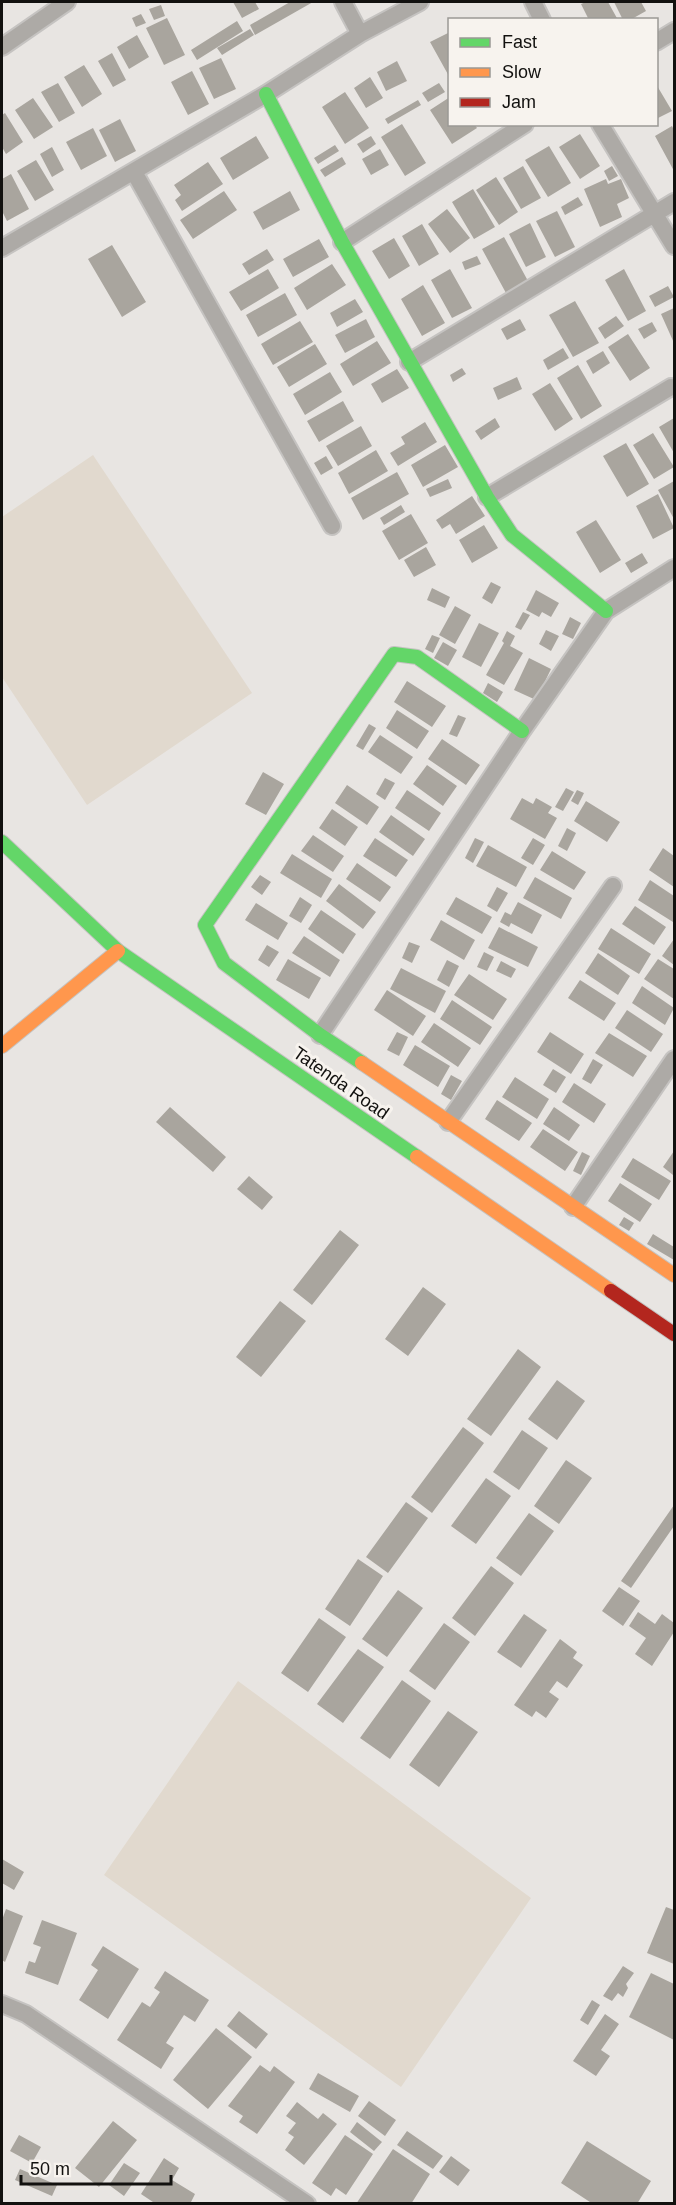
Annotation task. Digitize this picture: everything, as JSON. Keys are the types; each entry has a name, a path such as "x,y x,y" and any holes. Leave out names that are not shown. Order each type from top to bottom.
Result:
{"street":[{"path":"2,47 67,2"},
{"path":"343,2 360,34"},
{"path":"2,248 266,94 360,34 420,2"},
{"path":"533,2 541,18"},
{"path":"658,41 675,31"},
{"path":"266,94 342,242 487,497 512,535 606,611"},
{"path":"342,242 522,126"},
{"path":"601,126 675,246"},
{"path":"134,172 332,526"},
{"path":"409,362 675,202"},
{"path":"487,497 671,387"},
{"path":"320,1035 522,731 606,611 675,568"},
{"path":"522,731 417,657 394,654 206,925 224,963 320,1035 675,1275"},
{"name":"Tatenda Road","path":"2,842 118,951 674,1332"},
{"path":"448,1122 613,886"},
{"path":"2,1046 118,951"},
{"path":"573,1207 675,1059"},
{"path":"2,2004 26,2014 307,2204"}],"shaded area":[{"path":"93,455 252,693 87,805 2,677 2,517"},
{"path":"238,1681 531,1898 401,2087 104,1875"}],"building":[{"path":"233,2 255,2 259,9 242,18"},
{"path":"290,2 313,2 255,35 250,25"},
{"path":"608,2 617,18 588,18 581,4"},
{"path":"614,2 641,2 646,11 634,18 622,18"},
{"path":"161,5 165,16 154,20 149,9"},
{"path":"141,14 146,23 136,27 132,18"},
{"path":"167,18 185,55 164,65 146,28"},
{"path":"237,21 243,31 197,60 191,50"},
{"path":"250,29 254,35 222,55 217,48"},
{"path":"448,33 448,74 430,42"},
{"path":"137,35 149,57 129,69 117,47"},
{"path":"112,53 126,80 113,87 98,61"},
{"path":"221,58 236,89 214,99 199,68"},
{"path":"397,61 407,81 386,91 377,72"},
{"path":"84,65 102,94 82,107 64,77"},
{"path":"192,71 209,104 188,115 171,82"},
{"path":"370,77 383,98 366,108 354,88"},
{"path":"58,83 75,113 59,122 41,92"},
{"path":"439,83 445,92 428,102 422,93"},
{"path":"658,87 672,111 658,118"},
{"path":"345,92 369,128 345,144 322,107"},
{"path":"33,98 53,127 34,139 15,110"},
{"path":"448,98 448,126 476,126 477,128 452,144 430,110"},
{"path":"418,100 421,105 388,124 385,119"},
{"path":"5,113 23,142 6,154 2,147 2,115"},
{"path":"120,119 136,151 115,162 99,130"},
{"path":"402,124 426,163 405,176 381,137"},
{"path":"672,126 674,130 674,171 655,136"},
{"path":"93,128 107,156 81,170 66,142"},
{"path":"580,134 600,166 580,179 559,147"},
{"path":"256,136 269,158 233,180 220,158"},
{"path":"371,136 376,144 363,153 357,144"},
{"path":"335,145 339,151 318,164 314,158"},
{"path":"549,146 571,183 548,197 525,160"},
{"path":"52,147 64,170 52,177 40,154"},
{"path":"380,149 389,165 371,175 362,159"},
{"path":"342,157 346,164 325,177 320,170"},
{"path":"36,160 54,190 35,201 17,171"},
{"path":"208,162 223,184 182,211 175,200 181,195 174,185"},
{"path":"523,166 541,198 521,209 503,178"},
{"path":"612,166 618,176 609,181 604,171"},
{"path":"11,174 29,209 7,221 2,211 2,179"},
{"path":"496,177 518,212 499,225 476,190"},
{"path":"606,179 608,184 621,179 629,198 617,204 622,217 600,227 584,189"},
{"path":"473,189 495,227 474,239 452,202"},
{"path":"224,191 237,210 193,239 180,220"},
{"path":"290,191 300,210 263,230 253,212"},
{"path":"578,197 583,205 565,215 561,207"},
{"path":"447,209 470,238 450,253 428,224"},
{"path":"557,211 575,247 555,257 536,221"},
{"path":"530,223 546,257 526,267 509,234"},
{"path":"422,224 439,254 419,266 402,236"},
{"path":"504,237 528,281 506,293 482,249"},
{"path":"394,238 410,266 389,279 372,251"},
{"path":"319,239 329,257 293,277 283,259"},
{"path":"112,245 146,302 122,317 88,259"},
{"path":"267,249 274,260 249,275 242,264"},
{"path":"477,256 481,264 465,270 462,262"},
{"path":"332,264 346,285 307,310 294,288"},
{"path":"268,269 279,288 241,311 229,292"},
{"path":"450,269 472,308 452,318 431,280"},
{"path":"624,269 646,311 628,321 605,280"},
{"path":"423,285 445,323 422,336 401,299"},
{"path":"668,286 674,297 655,307 649,296"},
{"path":"285,293 297,315 258,337 246,315"},
{"path":"355,299 363,312 337,327 330,313"},
{"path":"575,301 599,343 573,357 549,315"},
{"path":"674,308 674,343 661,314"},
{"path":"616,316 624,326 605,339 598,328"},
{"path":"366,319 375,337 345,353 335,335"},
{"path":"520,319 526,330 507,340 501,329"},
{"path":"300,321 313,342 273,365 261,344"},
{"path":"652,322 657,331 644,339 638,329"},
{"path":"628,334 650,368 630,381 608,347"},
{"path":"377,341 391,363 353,386 340,364"},
{"path":"315,344 327,364 289,387 277,367"},
{"path":"563,348 569,358 548,370 543,360"},
{"path":"603,351 610,363 593,374 586,361"},
{"path":"578,365 602,406 581,419 557,378"},
{"path":"462,368 466,374 453,382 450,375"},
{"path":"397,369 409,388 382,403 371,384"},
{"path":"330,372 342,392 305,415 293,394"},
{"path":"517,377 522,389 498,400 493,388"},
{"path":"550,383 573,419 555,431 532,394"},
{"path":"343,401 354,421 319,442 307,421"},
{"path":"495,418 500,427 481,440 475,431"},
{"path":"674,418 674,453 659,427"},
{"path":"425,422 437,442 398,466 390,453 405,444 401,437"},
{"path":"361,426 372,446 338,466 326,446"},
{"path":"653,433 674,467 654,479 633,445"},
{"path":"626,443 649,484 627,497 603,456"},
{"path":"445,445 458,467 423,487 411,465"},
{"path":"376,450 388,471 349,494 338,473"},
{"path":"326,456 333,468 321,475 314,463"},
{"path":"397,472 409,494 363,520 351,498"},
{"path":"448,479 452,488 430,497 426,489"},
{"path":"674,481 674,519 658,490"},
{"path":"658,494 674,528 653,539 636,506"},
{"path":"472,496 485,516 456,534 450,524 442,529 436,520"},
{"path":"401,505 405,512 384,525 380,518"},
{"path":"411,514 428,543 399,560 382,531"},
{"path":"596,520 621,560 600,573 576,532"},
{"path":"484,525 498,548 472,563 459,540"},
{"path":"426,547 436,565 414,577 404,560"},
{"path":"642,553 648,563 631,573 625,563"},
{"path":"491,582 501,587 492,604 482,598"},
{"path":"432,588 450,597 445,608 427,600"},
{"path":"536,590 559,603 551,617 542,612 539,617 526,610"},
{"path":"455,606 471,615 455,644 439,635"},
{"path":"523,612 530,615 521,630 515,627"},
{"path":"570,617 581,623 573,639 562,634"},
{"path":"479,623 499,633 481,667 462,657"},
{"path":"546,630 559,636 551,651 539,644"},
{"path":"507,631 515,636 510,646 523,653 504,685 486,675 504,643 502,641"},
{"path":"432,635 440,638 433,653 425,649"},
{"path":"443,642 457,650 448,666 434,658"},
{"path":"529,658 551,669 536,700 514,690"},
{"path":"407,681 446,706 432,727 394,702"},
{"path":"488,683 503,692 497,702 483,693"},
{"path":"397,710 429,731 417,749 386,728"},
{"path":"458,715 466,718 457,737 449,734"},
{"path":"369,724 376,728 363,750 356,746"},
{"path":"380,735 413,757 401,774 368,752"},
{"path":"442,739 480,765 466,785 428,759"},
{"path":"427,765 457,786 443,806 413,784"},
{"path":"263,772 284,784 266,815 245,804"},
{"path":"385,778 395,783 385,800 376,794"},
{"path":"347,785 379,807 367,825 335,803"},
{"path":"566,788 574,792 563,811 555,807"},
{"path":"407,790 441,813 429,831 395,808"},
{"path":"577,790 584,793 578,805 571,801"},
{"path":"522,798 533,804 536,798 552,807 548,813 557,818 545,839 510,819"},
{"path":"586,801 620,822 607,842 574,821"},
{"path":"332,809 358,827 345,846 319,828"},
{"path":"391,815 425,839 413,856 379,832"},
{"path":"567,828 576,833 567,851 558,846"},
{"path":"313,835 344,856 333,872 301,851"},
{"path":"375,838 408,860 396,877 363,856"},
{"path":"475,838 484,842 473,863 465,858"},
{"path":"533,838 545,845 533,865 521,858"},
{"path":"488,845 527,867 516,887 476,866"},
{"path":"663,848 674,856 674,887 649,870"},
{"path":"552,851 586,872 574,890 540,870"},
{"path":"292,854 332,879 321,898 280,873"},
{"path":"357,863 391,887 380,902 346,879"},
{"path":"260,875 271,882 262,895 251,887"},
{"path":"535,877 572,898 561,919 523,898"},
{"path":"650,880 674,896 673,922 638,900"},
{"path":"339,884 376,912 363,929 326,901"},
{"path":"497,887 508,893 497,912 487,906"},
{"path":"300,897 312,905 301,923 289,916"},
{"path":"456,897 492,917 482,934 446,914"},
{"path":"518,902 542,915 532,934 511,923 509,927 500,922 505,912 511,915"},
{"path":"256,903 288,923 278,940 245,920"},
{"path":"635,906 666,927 654,945 622,924"},
{"path":"321,910 356,934 343,954 308,929"},
{"path":"441,920 475,940 464,960 430,940"},
{"path":"499,927 538,947 528,967 488,948"},
{"path":"611,928 651,954 639,974 598,949"},
{"path":"304,936 340,960 330,977 292,953"},
{"path":"674,939 674,965 662,956"},
{"path":"409,942 420,946 412,963 402,958"},
{"path":"267,945 279,952 269,967 258,960"},
{"path":"484,952 494,957 487,971 477,967"},
{"path":"598,953 630,976 618,995 585,973"},
{"path":"288,959 321,978 309,999 276,980"},
{"path":"658,959 674,969 674,999 644,979"},
{"path":"447,960 459,966 449,987 437,980"},
{"path":"501,961 516,969 511,978 496,971"},
{"path":"401,968 446,991 435,1013 390,989"},
{"path":"469,974 507,999 493,1020 454,995"},
{"path":"580,980 616,1003 604,1021 568,998"},
{"path":"642,986 674,1008 665,1025 632,1003"},
{"path":"387,990 426,1016 413,1036 374,1010"},
{"path":"452,1000 492,1027 480,1045 440,1019"},
{"path":"627,1010 663,1034 651,1052 615,1028"},
{"path":"434,1023 471,1048 458,1067 421,1042"},
{"path":"397,1032 408,1037 399,1056 387,1050"},
{"path":"550,1032 584,1054 571,1074 537,1052"},
{"path":"609,1033 647,1056 633,1077 595,1053"},
{"path":"415,1045 450,1066 438,1087 403,1065"},
{"path":"593,1059 603,1065 591,1084 582,1079"},
{"path":"553,1069 566,1077 556,1093 543,1085"},
{"path":"451,1075 462,1081 451,1100 441,1094"},
{"path":"515,1077 549,1099 537,1119 502,1097"},
{"path":"574,1083 606,1104 594,1123 562,1102"},
{"path":"497,1100 532,1123 519,1141 485,1119"},
{"path":"170,1107 226,1157 213,1172 156,1122"},
{"path":"554,1107 580,1125 569,1141 543,1124"},
{"path":"543,1129 578,1152 565,1171 530,1147"},
{"path":"674,1151 674,1173 673,1175 663,1167"},
{"path":"582,1152 590,1156 581,1175 573,1171"},
{"path":"633,1158 671,1181 659,1200 621,1177"},
{"path":"249,1176 273,1197 262,1210 237,1189"},
{"path":"620,1183 652,1204 640,1222 608,1201"},
{"path":"624,1217 634,1223 629,1231 619,1225"},
{"path":"340,1230 359,1245 312,1305 293,1290"},
{"path":"653,1234 674,1247 674,1260 647,1244"},
{"path":"423,1287 446,1304 408,1356 385,1339"},
{"path":"280,1301 306,1321 261,1377 236,1357"},
{"path":"518,1349 541,1367 491,1436 467,1419"},
{"path":"557,1380 585,1401 557,1440 528,1419"},
{"path":"463,1427 484,1443 432,1513 411,1497"},
{"path":"522,1430 548,1448 519,1490 493,1472"},
{"path":"566,1460 592,1478 559,1524 534,1506"},
{"path":"486,1478 511,1496 476,1544 451,1526"},
{"path":"406,1502 428,1518 388,1573 366,1557"},
{"path":"674,1505 674,1526 631,1588 621,1581"},
{"path":"529,1513 554,1531 521,1576 496,1558"},
{"path":"358,1559 383,1576 350,1626 325,1609"},
{"path":"491,1566 514,1583 475,1636 452,1618"},
{"path":"619,1587 640,1601 623,1626 602,1611"},
{"path":"398,1590 423,1608 387,1657 362,1639"},
{"path":"638,1612 655,1624 662,1614 674,1623 674,1632 652,1666 635,1654 646,1638 629,1626"},
{"path":"524,1614 547,1630 521,1668 497,1652"},
{"path":"319,1618 346,1637 308,1692 281,1673"},
{"path":"444,1623 470,1642 435,1690 409,1671"},
{"path":"560,1639 577,1652 573,1658 583,1665 567,1688 557,1681 549,1692 559,1699 546,1718 536,1711 532,1717 514,1705"},
{"path":"358,1649 384,1667 343,1723 317,1704"},
{"path":"402,1680 431,1701 390,1759 360,1738"},
{"path":"448,1711 478,1732 439,1787 409,1765"},
{"path":"2,1859 24,1872 14,1890 2,1883"},
{"path":"666,1907 674,1910 674,1964 647,1953"},
{"path":"6,1909 23,1916 5,1962 2,1960 2,1920"},
{"path":"42,1920 77,1933 58,1985 25,1973 29,1961 35,1963 41,1947 33,1944"},
{"path":"103,1946 139,1969 108,2019 79,2000 98,1970 91,1965"},
{"path":"623,1966 634,1973 626,1984 628,1988 623,1997 618,1993 612,2001 603,1996"},
{"path":"165,1971 209,2000 195,2022 184,2015 166,2043 174,2048 161,2069 117,2040 142,2002 150,2007 160,1992 154,1988"},
{"path":"651,1973 674,1984 674,2040 629,2017"},
{"path":"592,2000 600,2005 588,2025 580,2020"},
{"path":"239,2011 268,2034 256,2049 227,2026"},
{"path":"605,2014 619,2024 601,2050 610,2056 596,2076 573,2061"},
{"path":"216,2028 252,2057 208,2109 173,2080"},
{"path":"260,2065 270,2072 274,2066 295,2082 257,2134 239,2122 243,2116 228,2106"},
{"path":"318,2073 359,2096 350,2112 309,2089"},
{"path":"369,2101 396,2120 385,2136 358,2116"},
{"path":"297,2102 318,2119 323,2113 337,2124 304,2165 285,2150 294,2137 288,2133 296,2123 286,2116"},
{"path":"113,2121 137,2140 99,2187 75,2168"},
{"path":"357,2122 382,2142 374,2151 350,2132"},
{"path":"407,2131 443,2156 433,2169 397,2145"},
{"path":"19,2135 41,2147 32,2163 10,2151"},
{"path":"345,2135 373,2154 346,2195 336,2188 331,2196 312,2183"},
{"path":"587,2141 651,2181 637,2204 593,2204 561,2183"},
{"path":"393,2149 430,2174 411,2204 356,2204"},
{"path":"451,2156 470,2170 458,2186 439,2172"},
{"path":"164,2158 179,2168 172,2180 195,2194 190,2204 156,2204 141,2194"},
{"path":"124,2163 140,2173 124,2196 109,2185"},
{"path":"20,2169 57,2185 52,2196 15,2180"}],"traffic: fast":[{"path":"266,94 342,242 487,497 512,535 606,611"},
{"path":"362,1063 320,1035 224,963 205,925 394,654 417,657 522,731"},
{"path":"2,842 118,951 417,1157"}],"traffic: slow":[{"path":"2,1046 118,951"},
{"path":"362,1063 674,1275"},
{"path":"417,1157 611,1291"}],"traffic: jam":[{"path":"611,1291 674,1334"}]}
